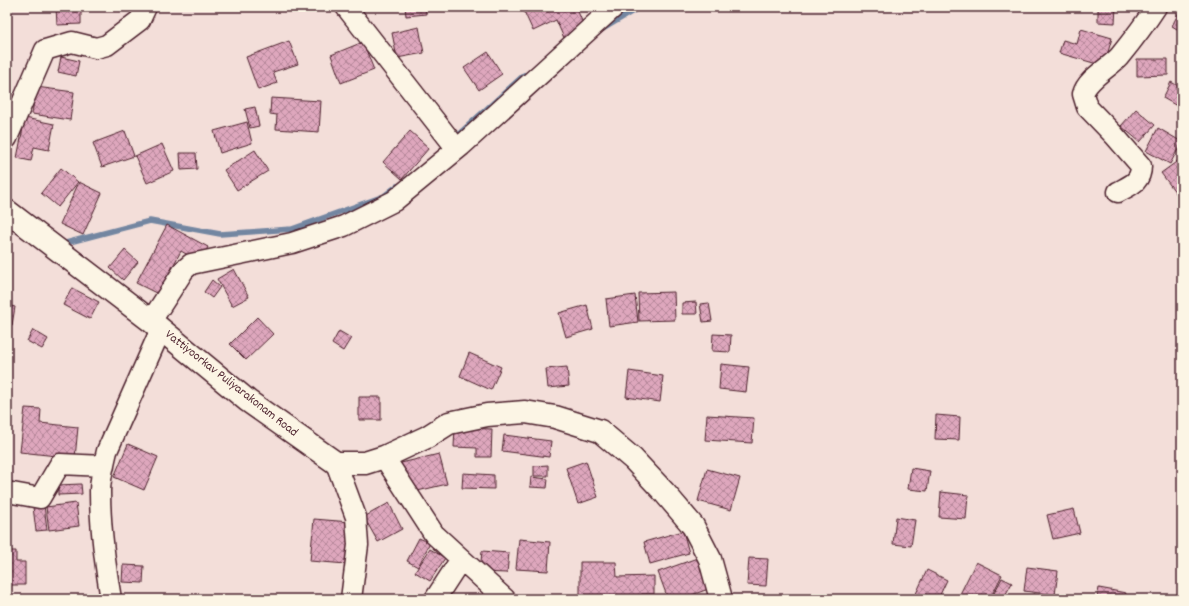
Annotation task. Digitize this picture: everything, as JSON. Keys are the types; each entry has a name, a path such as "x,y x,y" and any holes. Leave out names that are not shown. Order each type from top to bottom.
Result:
{"main road":[{"name":"Vattiyoorkav Puliyarakonam Road","path":"7,211 156,325 248,401 336,463"},
{"path":"336,463 365,463 384,457 427,437 449,423 486,415 525,412 555,417 600,431 633,459 693,526 710,559 721,599"}],"street":[{"path":"7,138 44,50 72,42 96,48 107,45 140,20 146,7"},
{"path":"346,7 457,149"},
{"path":"111,599 106,567 100,490 106,451 156,325 184,270 191,264 292,243 344,226 394,201 457,149 593,14 614,7"},
{"path":"1118,192 1135,183 1141,174 1141,166 1087,107 1083,94 1090,83 1118,58 1156,7"},
{"path":"384,457 434,534 505,599"},
{"path":"336,463 356,517 358,545 350,599"},
{"path":"7,492 40,498 60,464 104,466"},
{"path":"435,599 461,559"}],"building":[{"path":"56,7 81,7 81,24 57,25"},
{"path":"405,7 425,7 426,14 406,16"},
{"path":"522,7 576,7 585,28 564,38 556,20 533,31"},
{"path":"1098,7 1116,7 1115,23 1098,22"},
{"path":"1182,8 1182,32 1172,26"},
{"path":"419,27 424,53 397,58 392,33"},
{"path":"1081,29 1112,38 1104,66 1059,53 1063,40 1077,44"},
{"path":"289,41 298,64 273,72 277,83 258,90 246,57"},
{"path":"363,42 374,70 341,83 331,55"},
{"path":"488,52 502,74 479,90 464,68"},
{"path":"61,57 79,61 76,76 58,72"},
{"path":"1137,59 1168,59 1168,75 1137,76"},
{"path":"1171,82 1182,88 1182,97 1177,106 1163,98"},
{"path":"36,87 74,92 70,120 32,114"},
{"path":"271,98 321,101 319,132 276,129 277,115 270,114"},
{"path":"7,101 13,103 7,123"},
{"path":"255,107 259,126 250,128 245,109"},
{"path":"1136,109 1155,125 1140,142 1121,126"},
{"path":"25,118 54,124 49,150 34,147 31,161 17,158"},
{"path":"247,122 252,143 220,153 214,131"},
{"path":"1158,128 1182,142 1170,164 1146,151"},
{"path":"125,131 134,156 102,167 93,143"},
{"path":"410,131 429,148 402,179 383,162"},
{"path":"162,144 174,171 147,183 135,156"},
{"path":"255,150 268,171 237,190 224,170"},
{"path":"180,153 196,153 197,169 181,170"},
{"path":"1179,160 1182,164 1182,201 1161,173"},
{"path":"61,168 78,182 58,207 41,193"},
{"path":"79,182 102,193 83,235 60,224"},
{"path":"167,225 208,247 200,262 181,251 158,294 136,283"},
{"path":"125,250 138,262 123,280 110,268"},
{"path":"234,269 249,297 232,306 217,279"},
{"path":"212,280 220,287 212,298 204,292"},
{"path":"72,288 99,302 90,319 63,305"},
{"path":"674,292 675,320 639,321 638,293"},
{"path":"635,295 638,322 609,326 606,299"},
{"path":"696,302 697,314 682,314 682,303"},
{"path":"709,303 712,321 703,322 700,304"},
{"path":"7,305 15,307 12,325 7,324"},
{"path":"587,305 593,329 566,337 559,313"},
{"path":"257,317 273,334 246,360 230,344"},
{"path":"33,330 48,339 42,349 27,341"},
{"path":"339,331 351,338 343,351 332,344"},
{"path":"713,334 731,335 730,352 712,351"},
{"path":"469,353 501,367 491,390 460,376"},
{"path":"721,364 749,367 746,392 719,389"},
{"path":"567,367 569,386 548,388 546,369"},
{"path":"629,371 663,376 660,402 626,397"},
{"path":"359,397 381,397 381,420 359,420"},
{"path":"25,408 41,409 40,423 78,427 75,458 20,452"},
{"path":"707,415 754,418 752,443 705,440"},
{"path":"936,415 960,417 959,440 935,439"},
{"path":"455,428 492,429 491,457 477,457 477,448 454,447"},
{"path":"504,435 551,441 549,457 502,451"},
{"path":"128,444 158,457 144,490 114,477"},
{"path":"439,454 447,484 409,493 401,463"},
{"path":"586,461 598,497 578,504 566,468"},
{"path":"548,465 548,476 534,476 534,466"},
{"path":"911,468 930,471 927,491 908,489"},
{"path":"707,469 740,478 731,510 698,501"},
{"path":"463,473 494,475 494,489 462,488"},
{"path":"531,477 548,479 547,488 530,487"},
{"path":"81,484 82,494 58,495 58,485"},
{"path":"941,492 968,495 966,519 939,517"},
{"path":"76,503 79,526 49,530 46,507"},
{"path":"389,503 402,529 378,542 364,517"},
{"path":"44,505 47,530 36,531 33,507"},
{"path":"1074,509 1080,533 1053,539 1047,515"},
{"path":"896,517 915,520 911,546 893,544"},
{"path":"314,519 350,522 346,564 310,561"},
{"path":"7,520 10,521 7,540"},
{"path":"683,531 689,553 650,564 644,542"},
{"path":"419,538 430,543 418,567 407,561"},
{"path":"519,539 550,542 548,571 516,569"},
{"path":"430,549 445,558 430,581 415,572"},
{"path":"7,551 16,551 16,562 25,562 25,585 7,585"},
{"path":"482,551 509,553 507,573 480,572"},
{"path":"700,557 711,588 681,599 668,599 658,572"},
{"path":"749,558 768,559 766,586 747,585"},
{"path":"580,562 616,562 617,577 654,576 654,594 642,594 642,599 580,599"},
{"path":"976,562 1002,575 990,599 966,599 959,596"},
{"path":"123,565 144,566 143,583 122,582"},
{"path":"1027,567 1058,571 1055,595 1024,591"},
{"path":"927,570 947,580 938,599 914,598"},
{"path":"1002,578 1012,583 1003,599 991,599"},
{"path":"1099,588 1126,593 1124,599 1097,599"},
{"path":"1034,594 1044,599 1031,599"}],"waterway":[{"path":"603,29 640,7"},
{"path":"461,132 524,75"},
{"path":"62,244 150,221 220,234 292,229 384,196 397,186"}]}
